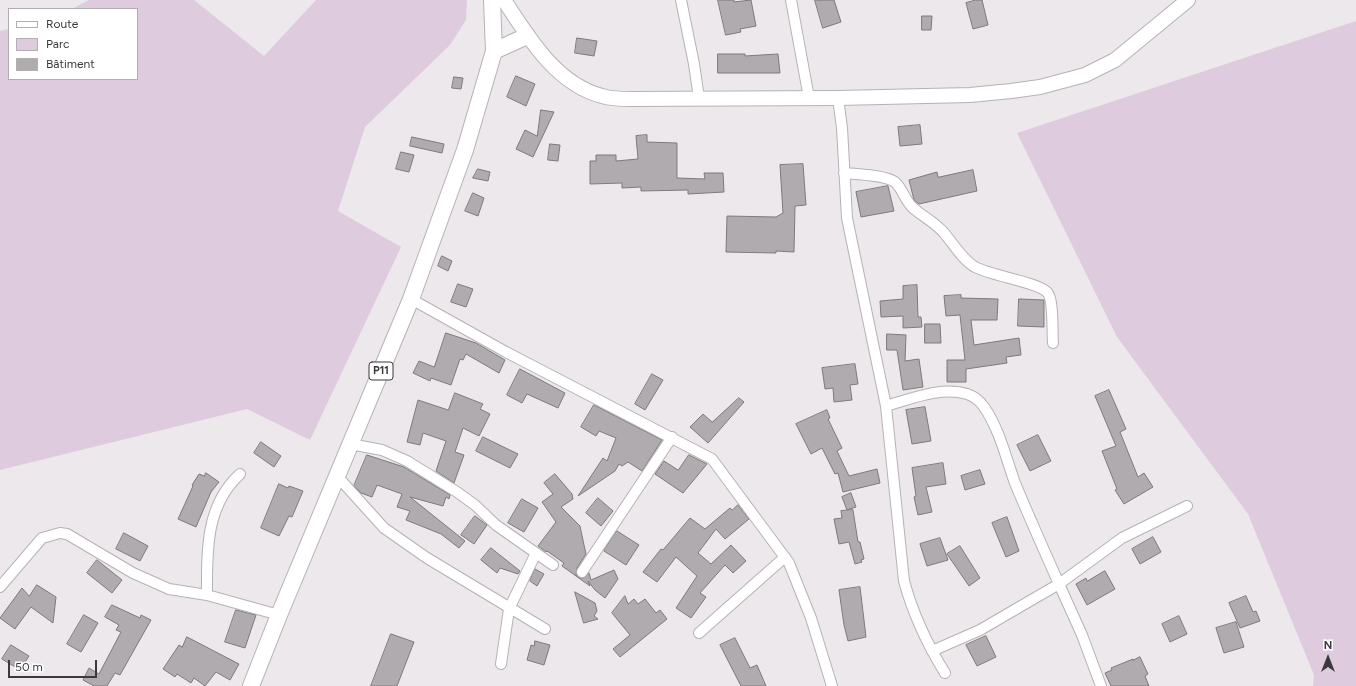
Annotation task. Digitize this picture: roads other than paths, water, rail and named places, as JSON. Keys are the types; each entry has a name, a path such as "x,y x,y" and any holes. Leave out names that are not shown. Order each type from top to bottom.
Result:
{"main road":[{"name":"P11","path":"251,686 279,615 411,299 465,150 494,51 492,0"},
{"path":"504,0 527,36 556,69 579,88 603,97 632,100 970,95 1012,91 1063,82 1085,75 1115,60 1188,0"},
{"path":"494,51 527,36"}],"street":[{"path":"680,0 694,64 699,98"},
{"path":"791,0 809,98"},
{"path":"838,98 842,128 847,218 886,406 904,581 911,606 932,651 945,672"},
{"path":"844,173 884,178 895,182 904,198 912,207 937,224 966,260 974,267 1038,287 1047,292 1051,299 1053,343"},
{"path":"411,299 506,352 712,459 789,563 811,618 832,686"},
{"path":"886,406 931,394 946,392 968,394 979,400 984,406 996,429 1023,503 1082,635 1101,686"},
{"path":"582,572 672,437"},
{"path":"350,444 382,450 407,461 457,492 475,505 496,525 553,565"},
{"path":"207,595 206,548 209,533 224,494 232,481 240,474"},
{"path":"337,476 384,528 427,558 509,609 545,629"},
{"path":"932,651 980,630 1059,584 1122,538 1187,506"},
{"path":"0,587 42,538 60,532 91,546 154,583 183,593 207,595 279,615"},
{"path":"501,664 509,609 536,553"},
{"path":"699,633 785,557"}]}
